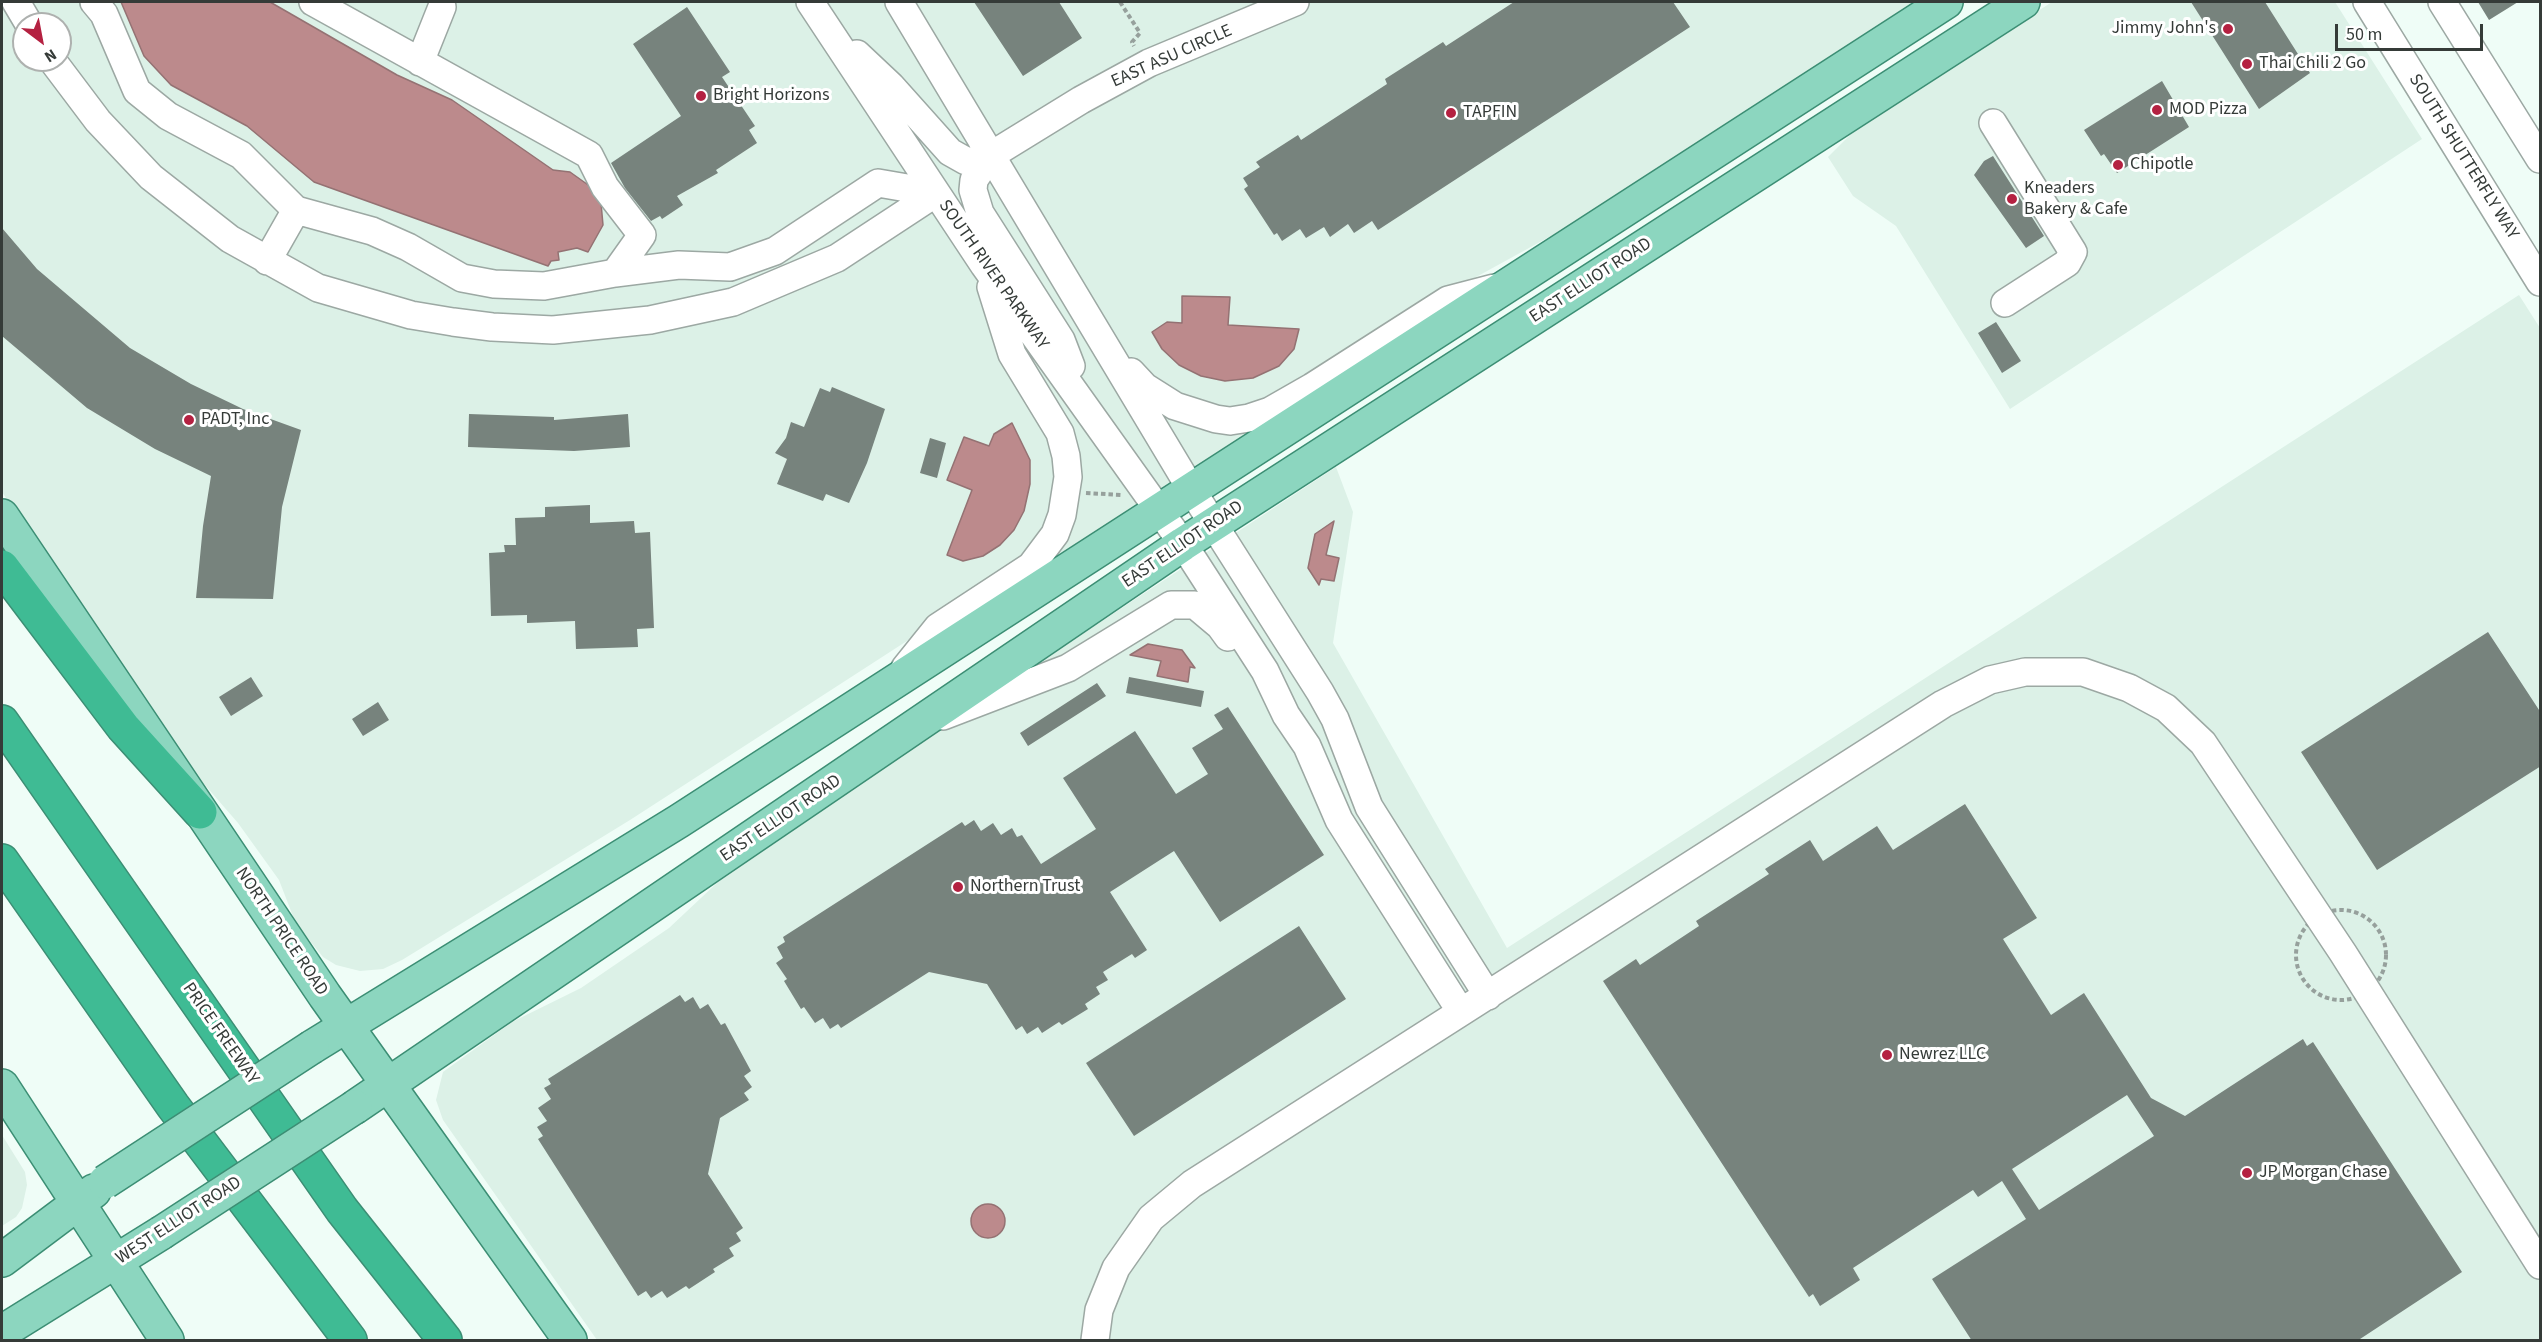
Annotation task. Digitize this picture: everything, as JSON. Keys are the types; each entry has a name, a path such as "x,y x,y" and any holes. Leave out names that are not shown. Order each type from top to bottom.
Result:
{"highway":[{"path":"2,567 123,727 200,812"},
{"name":"PRICE FREEWAY","path":"2,722 342,1210 445,1341"},
{"path":"2,861 173,1106 350,1341"}],"main road":[{"name":"EAST ELLIOT ROAD","path":"355,1107 924,723 1183,544 2023,2"},
{"path":"1834,124 1826,110 1830,100 1905,50 1933,9"},
{"path":"2,1260 105,1182 312,1047 670,827 1933,9"},
{"name":"NORTH PRICE ROAD","path":"2,516 346,1026 570,1341"},
{"path":"2,1086 167,1341"},
{"name":"WEST ELLIOT ROAD","path":"2,1332 149,1241 355,1107"}],"street":[{"path":"94,2 104,14 137,91 168,116 241,155 296,210 372,231 408,247 462,278 494,284 544,286 615,273 680,265 730,267 776,251 878,183 936,193"},
{"path":"313,2 589,155 605,187 642,235 680,265"},
{"path":"899,2 1191,489 1320,692 1335,719 1369,807 1488,996"},
{"name":"EAST ASU CIRCLE","path":"990,156 1081,100 1149,63 1295,2"},
{"name":"SOUTH SHUTTERFLY WAY","path":"2367,2 2541,282"},
{"path":"2442,2 2541,159"},
{"path":"420,62 442,7"},
{"path":"816,11 891,86 957,158 977,161 990,156"},
{"name":"SOUTH RIVER PARKWAY","path":"816,11 984,265 1183,544 1265,671 1286,715"},
{"path":"61,72 98,121 151,177 230,239 267,261 318,288 357,301 411,315 492,327 564,329 650,320 733,302 837,258 936,193"},
{"path":"1993,123 2073,252 2067,263 2005,303"},
{"path":"990,156 974,180 973,190 980,213 1061,340 1088,410"},
{"path":"267,261 296,210"},
{"path":"615,273 642,235"},
{"path":"892,683 938,627 1031,566 1055,534 1062,515 1068,477 1060,433 1012,354 984,265"},
{"path":"492,327 494,284"},
{"path":"1083,311 1145,387 1175,406 1230,421 1278,406 1448,300 1506,285"},
{"path":"924,723 1068,668 1170,605 1195,606 1220,626 1307,746 1340,820 1461,1012"},
{"path":"1095,1341 1099,1310 1116,1268 1151,1218 1192,1184 1943,704 1990,680 2025,672 2083,672 2129,688 2166,708 2203,743 2349,963 2541,1264"}],"path":[{"path":"1120,2 1140,33 1132,42 1136,50"},
{"path":"1077,492 1121,495"}],"shaded area":[{"path":"2,2 1917,2 1580,220 1447,293 1249,432 1065,551 1009,575 630,820 402,960 383,969 360,971 336,965 323,957 296,924 279,880 238,823 185,762 2,492"},
{"path":"121,2 270,2 397,75 452,100 553,170 570,172 591,187 601,203 603,225 588,252 577,248 558,252 559,260 551,261 548,266 314,182 247,126 171,85 144,56"},
{"path":"2052,2 2335,2 2422,139 2010,409 1896,226 1853,196 1828,157 1859,126"},
{"path":"2519,295 2540,328 2540,1340 597,1340 443,1120 436,1100 443,1072 512,1022 581,988 669,928 718,882 1026,671 1336,467 1353,512 1333,643 1507,948"},
{"path":"1182,296 1230,297 1228,325 1299,329 1294,349 1279,366 1253,378 1225,381 1201,376 1179,365 1162,349 1152,332 1167,322 1182,323"},
{"path":"1012,423 1030,460 1030,484 1024,511 1014,530 1000,545 983,556 963,561 947,555 972,490 947,480 964,437 989,446 994,434"},
{"path":"1334,521 1326,555 1339,558 1334,581 1321,579 1319,585 1308,568 1315,534"},
{"path":"1148,644 1182,650 1195,668 1190,667 1188,682 1157,676 1161,661 1130,655"},
{"path":"2,1135 25,1172 27,1185 22,1208 16,1217 2,1226"},
{"path":"988,1204 1000,1209 1005,1221 1000,1233 988,1238 976,1233 971,1221 976,1209"}],"building":[{"path":"974,2 1059,2 1082,38 1023,76"},
{"name":"TAPFIN","path":"1514,2 1673,2 1690,27 1378,230 1372,221 1354,233 1348,224 1330,237 1324,227 1306,238 1300,229 1282,241 1277,233 1274,235 1244,189 1248,186 1243,178 1260,167 1256,162 1298,135 1301,140 1387,84 1385,79 1443,42 1446,46"},
{"path":"2191,2 2265,2 2310,73 2259,109"},
{"path":"2478,2 2518,2 2489,20"},
{"name":"Bright Horizons","path":"687,7 730,72 722,77 755,126 749,130 757,143 716,170 718,173 677,196 683,205 662,219 660,216 651,221 625,188 611,163 681,116 633,44"},
{"path":"2162,81 2189,127 2117,173 2104,154 2101,156 2084,130"},
{"name":"Kneaders Bakery & Cafe","path":"1993,156 2044,236 2026,248 1974,175 1984,161"},
{"name":"PADT, Inc","path":"2,228 37,269 130,348 191,384 243,409 301,430 282,507 273,599 196,598 203,526 211,476 155,449 87,408 2,336"},
{"path":"1996,322 2021,361 2002,373 1978,333"},
{"path":"832,387 885,409 867,463 849,503 826,494 823,501 777,484 787,459 775,453 786,438 791,422 804,427 820,388 830,392"},
{"path":"469,414 554,417 554,420 628,414 630,447 574,451 468,447"},
{"path":"930,438 946,443 937,478 920,473"},
{"path":"590,505 590,523 634,521 635,533 650,532 654,628 637,629 638,647 576,649 575,621 527,623 527,615 491,616 489,553 505,552 504,545 516,545 515,518 545,517 545,507"},
{"path":"2488,632 2541,713 2541,766 2377,870 2301,752"},
{"path":"251,677 263,696 231,716 219,697"},
{"path":"1129,677 1204,691 1201,707 1126,693"},
{"path":"1097,683 1106,696 1028,746 1020,733"},
{"path":"378,702 389,720 363,736 352,719"},
{"path":"1228,707 1324,855 1220,922 1174,851 1110,892 1147,950 1135,958 1132,954 1103,972 1108,980 1096,987 1100,994 1085,1004 1088,1009 1062,1025 1059,1022 1042,1033 1038,1027 1027,1034 1022,1026 1016,1030 987,984 929,972 841,1028 838,1024 830,1029 823,1018 815,1023 804,1007 801,1009 784,981 787,979 776,963 783,958 777,947 785,942 783,937 962,822 965,826 974,820 981,831 993,823 1001,835 1012,828 1017,837 1022,835 1041,864 1096,829 1063,778 1135,731 1176,794 1208,774 1192,748 1223,729 1214,715"},
{"name":"Newrez LLC","path":"1965,804 2037,918 2003,939 2051,1015 2084,993 2151,1098 2185,1116 2303,1039 2307,1046 2313,1042 2462,1272 2357,1341 1972,1341 1932,1279 2026,1219 2002,1181 1978,1197 1973,1190 1853,1268 1860,1280 1820,1306 1813,1294 1809,1297 1603,981 1636,959 1640,965 1699,926 1696,921 1769,874 1765,869 1810,840 1823,861 1877,826 1893,850","holes":["2127,1095 2154,1136 2039,1210 2012,1169"]},
{"path":"1299,926 1346,999 1134,1136 1086,1063"},
{"path":"680,995 685,1002 693,997 700,1009 708,1004 721,1025 725,1023 751,1071 744,1076 752,1087 744,1093 749,1100 720,1118 708,1174 743,1228 736,1233 741,1241 729,1248 734,1256 713,1269 715,1272 689,1289 686,1286 667,1298 662,1291 651,1298 646,1291 638,1296 538,1139 543,1136 537,1127 547,1121 538,1108 551,1099 544,1088 551,1084 548,1079"}],"place":[{"name":"Jimmy John's","path":"2228,29"},
{"name":"Thai Chili 2 Go","path":"2247,64"},
{"name":"Bright Horizons","path":"701,96"},
{"name":"MOD Pizza","path":"2157,110"},
{"name":"TAPFIN","path":"1451,113"},
{"name":"Chipotle","path":"2118,165"},
{"name":"Kneaders Bakery & Cafe","path":"2012,199"},
{"name":"PADT, Inc","path":"189,420"},
{"name":"Northern Trust","path":"958,887"},
{"name":"Newrez LLC","path":"1887,1055"},
{"name":"JP Morgan Chase","path":"2247,1173"}]}
